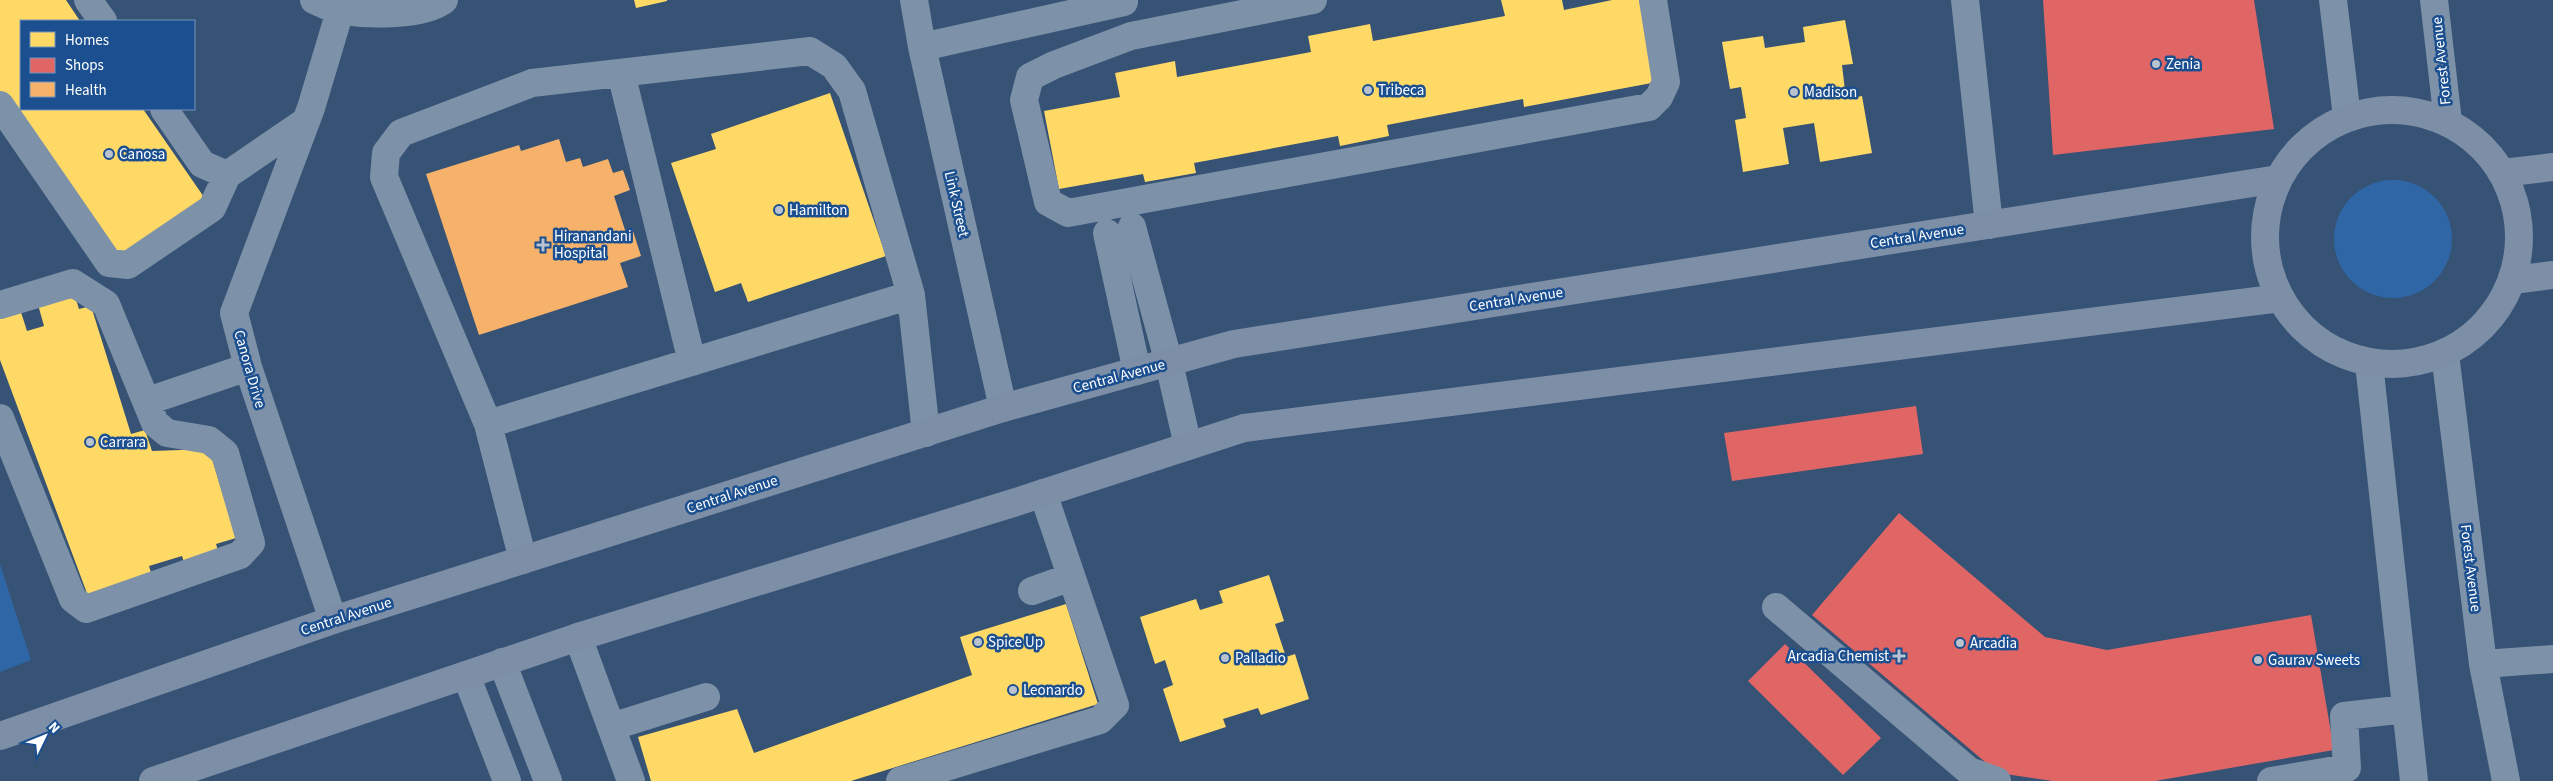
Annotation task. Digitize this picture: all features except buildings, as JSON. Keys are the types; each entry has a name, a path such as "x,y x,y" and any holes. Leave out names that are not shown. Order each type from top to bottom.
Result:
{"main road":[{"path":"2380,109 2415,111 2448,122 2469,135 2488,152 2502,173 2514,198 2520,225 2519,253 2512,280 2502,304 2486,324 2467,341 2445,354 2421,362 2394,365 2369,363 2342,354 2318,340 2297,321 2280,298 2269,269 2265,239 2268,208 2278,179 2300,148 2322,130 2347,117 2380,109"},
{"path":"2502,173 2553,167"},
{"name":"Central Avenue","path":"0,736 332,620 1003,408 1234,344 2278,179"},
{"path":"2512,280 2553,275"},
{"path":"153,781 578,637 1043,493 1244,428 2280,298"}],"street":[{"path":"88,0 102,20"},
{"path":"314,0 340,11 381,13 433,8 444,0"},
{"path":"1313,0 1131,36 1054,65 1030,77 1024,100 1048,202 1068,214 1648,107 1659,97 1666,82 1653,0"},
{"path":"1965,0 1989,225"},
{"path":"2333,0 2347,117"},
{"name":"Forest Avenue","path":"2434,0 2448,122"},
{"name":"Link Street","path":"921,1 922,47 1003,408"},
{"path":"922,47 1123,1 1131,36"},
{"name":"Canora Drive","path":"332,620 248,367 234,313 306,121 340,11"},
{"path":"523,560 488,424 384,177 386,154 401,133 532,83 810,51 834,66 852,91 911,295 926,433"},
{"path":"621,73 692,362"},
{"path":"0,105 108,263 128,265 212,208 227,174 306,121"},
{"path":"165,110 202,164 227,174"},
{"path":"1137,371 1119,230 1169,363 1188,446"},
{"path":"0,305 73,283 106,304 148,401 155,423 167,432 209,440 225,453 251,543 240,555 86,609 73,599 0,418"},
{"path":"488,424 911,295"},
{"name":"Forest Avenue","path":"2445,354 2483,664 2506,781"},
{"path":"2369,363 2414,781"},
{"path":"148,401 248,367"},
{"path":"900,781 1100,720 1115,705 1043,493"},
{"path":"1032,591 1071,577"},
{"path":"1776,608 1969,771 1997,781"},
{"path":"578,637 631,781"},
{"path":"2483,664 2553,659"},
{"path":"502,662 548,781"},
{"path":"466,674 507,781"},
{"path":"611,727 706,697"},
{"path":"2271,781 2347,768 2344,716 2406,709"}],"shaded area":[{"path":"2393,180 2416,184 2435,197 2448,216 2452,239 2448,262 2435,281 2416,294 2393,298 2370,294 2351,281 2338,262 2334,239 2338,216 2351,197 2370,184"},
{"path":"0,564 31,660 0,672"}],"place":[{"name":"Zenia","path":"2156,64"},
{"name":"Tribeca","path":"1368,90"},
{"name":"Madison","path":"1794,92"},
{"name":"Canosa","path":"109,154"},
{"name":"Hamilton","path":"779,210"},
{"name":"Hiranandani Hospital","path":"543,245"},
{"name":"Carrara","path":"90,442"},
{"name":"Spice Up","path":"978,642"},
{"name":"Arcadia","path":"1960,643"},
{"name":"Arcadia Chemist","path":"1899,656"},
{"name":"Palladio","path":"1225,658"},
{"name":"Gaurav Sweets","path":"2258,660"},
{"name":"Leonardo","path":"1013,690"}]}
